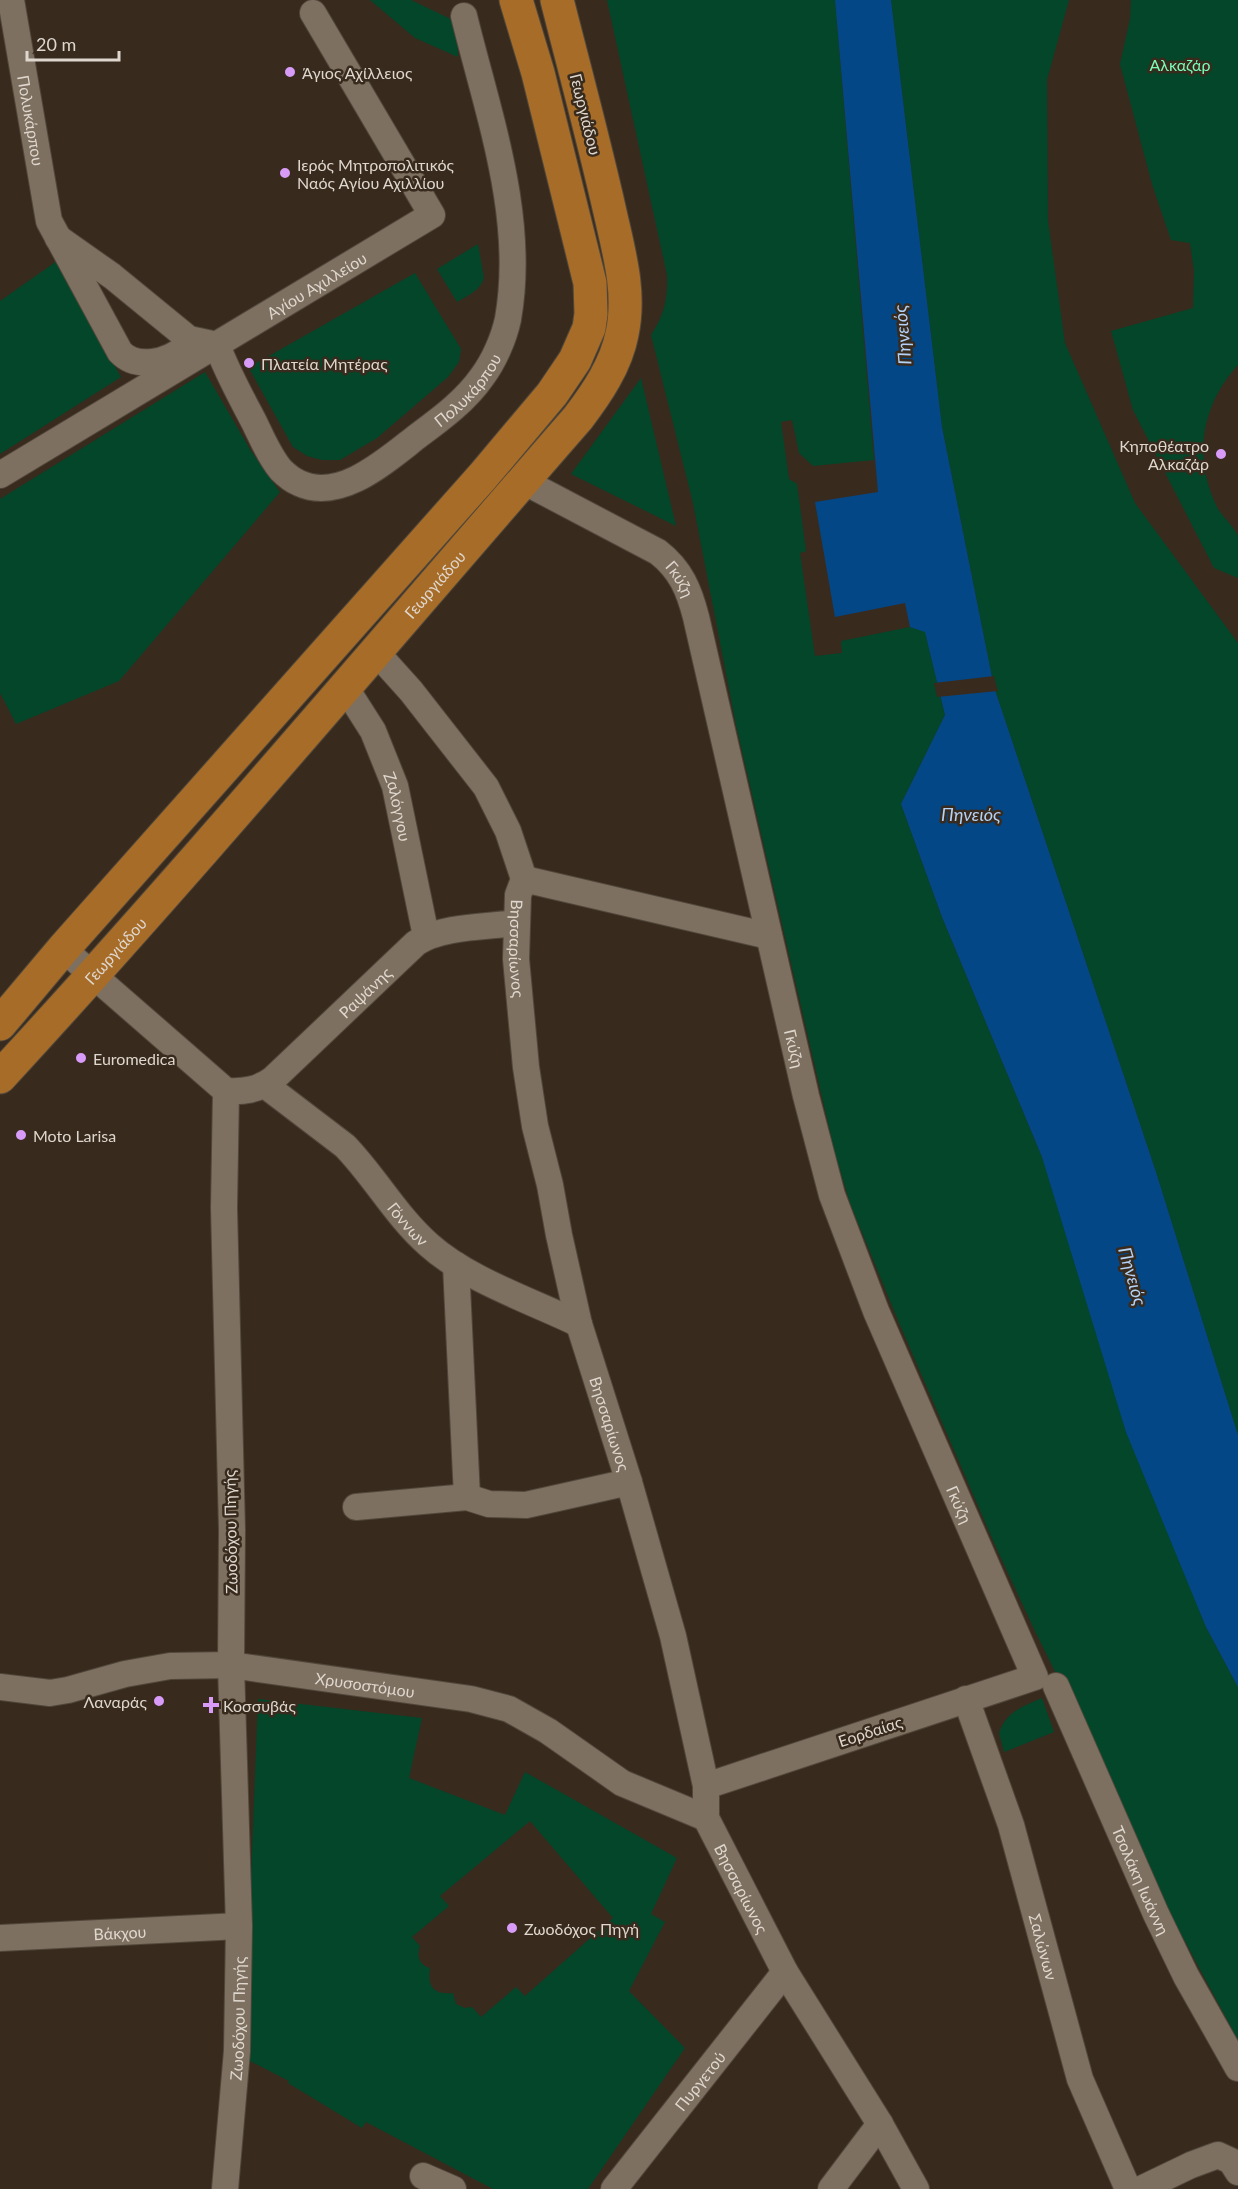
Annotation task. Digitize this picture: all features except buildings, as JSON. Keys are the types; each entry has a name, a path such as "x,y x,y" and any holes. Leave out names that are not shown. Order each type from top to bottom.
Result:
{"main road":[{"name":"Γεωργιάδου","path":"0,1024 63,949 483,476 565,377 575,360 589,328 590,283 568,187 516,0"},
{"name":"Γεωργιάδου","path":"0,1077 345,687 578,418 598,390 617,350 624,322 624,282 614,232 557,0"},
{"path":"591,314 624,322"}],"street":[{"name":"Πολυκάρπου","path":"11,0 46,210 58,238 120,352 126,358 140,363 161,360 183,349 189,339"},
{"name":"Αγίου Αχιλλείου","path":"0,475 432,215 313,13"},
{"name":"Πολυκάρπου","path":"216,345 273,459 288,476 309,486 322,488 341,485 375,469 441,418 484,375 507,321 513,281 514,252 503,173 464,16"},
{"path":"58,238 112,276 189,339 216,345"},
{"name":"Γκύζη","path":"523,481 658,552 681,574 688,588 817,1146 832,1196 876,1311 1045,1681"},
{"name":"Βησσαρίωνος","path":"375,651 411,691 486,787 508,831 524,879 518,895 516,923 518,990 535,1126 550,1185 579,1324 629,1482 673,1636 706,1786 706,1818 785,1972 880,2124 916,2189"},
{"name":"Ζαλόγγου","path":"345,687 373,731 395,786 426,936"},
{"path":"524,879 770,936"},
{"name":"Ραψάνης","path":"226,1091 245,1092 273,1079 426,936 439,932 516,923"},
{"path":"63,949 226,1091"},
{"name":"Γόννων","path":"264,1085 345,1146 413,1230 430,1246 456,1265 579,1324"},
{"name":"Ζωοδόχου Πηγής","path":"225,2189 237,2050 238,1926 231,1665 232,1530 224,1208 226,1091"},
{"path":"456,1265 467,1497"},
{"path":"356,1507 467,1497 489,1504 526,1505 629,1482"},
{"name":"Χρυσοστόμου","path":"0,1687 50,1693 125,1674 170,1666 231,1665 471,1699 509,1709 548,1731 622,1783 706,1818"},
{"name":"Εορδαίας","path":"706,1786 966,1699 1045,1681"},
{"name":"Τσολάκη Ιωάννη","path":"1045,1681 1186,1976 1238,2068"},
{"name":"Σαλώνων","path":"966,1699 1011,1824 1080,2079 1128,2189"},
{"name":"Βάκχου","path":"0,1938 238,1926"},
{"name":"Πυργετού","path":"614,2189 785,1972"},
{"path":"831,2189 880,2124"},
{"path":"1141,2189 1218,2155 1232,2161 1238,2172"},
{"path":"423,2176 453,2189"}],"green space":[{"path":"370,0 411,0 457,22 458,57 415,38"},
{"path":"607,0 835,0 874,460 813,466 799,453 792,420 781,422 789,479 797,484 806,551 800,553 815,656 842,653 841,641 910,627 925,631 945,715 901,804 942,917 1042,1157 1206,1627 1238,1687 1238,2040 1173,1919 1128,1820 995,1545 850,1203 835,1153 736,725 693,503 651,335 664,306 667,275"},
{"path":"891,0 1069,0 1047,80 1048,221 1065,343 1135,503 1238,643 1238,1435 1156,1172 994,687 942,427"},
{"name":"Αλκαζάρ","path":"1131,0 1238,0 1238,365 1216,397 1209,415 1203,451 1209,488 1217,507 1238,536 1238,578 1214,568 1133,410 1111,331 1193,308 1194,271 1190,243 1171,240 1152,184 1120,64 1130,19"},
{"path":"478,244 484,278 477,289 457,302 437,269"},
{"path":"57,261 121,377 0,454 0,301"},
{"path":"415,273 461,349 459,362 448,377 377,438 340,460 322,460 307,456 293,447 250,370 253,365"},
{"path":"205,372 251,451 280,492 119,681 16,724 0,693 0,499"},
{"path":"641,378 676,526 571,474"},
{"path":"1042,1698 1054,1732 1004,1752 999,1733 1006,1720 1022,1707"},
{"path":"258,1699 422,1718 409,1778 505,1815 525,1772 677,1858 651,1914 665,1922 629,1991 685,2048 588,2189 493,2189 366,2122 362,2128 288,2083 289,2081 244,2058","holes":["530,1821 613,1918 525,1996 516,1987 481,2017 472,2007 465,2008 456,2004 453,1993 436,1991 433,1988 430,1968 420,1960 418,1954 420,1946 412,1937 449,1906 440,1896"]}],"water":[{"name":"Πηνειός","path":"835,0 891,0 942,427 994,687 1156,1172 1238,1435 1238,1687 1206,1627 1126,1432 1042,1157 942,917 901,804 945,715 925,632 910,627 905,603 835,617 815,502 878,492"}],"pier":[{"path":"994,676 998,691 937,697 934,683"}],"place":[{"name":"Άγιος Αχίλλειος","path":"290,72"},
{"name":"Ιερός Μητροπολιτικός Ναός Αγίου Αχιλλίου","path":"285,173"},
{"name":"Πλατεία Μητέρας","path":"249,363"},
{"name":"Κηποθέατρο Αλκαζάρ","path":"1221,454"},
{"name":"Euromedica","path":"81,1058"},
{"name":"Moto Larisa","path":"21,1135"},
{"name":"Λαναράς","path":"159,1701"},
{"name":"Κοσσυβάς","path":"211,1705"},
{"name":"Ζωοδόχος Πηγή","path":"512,1928"}]}
